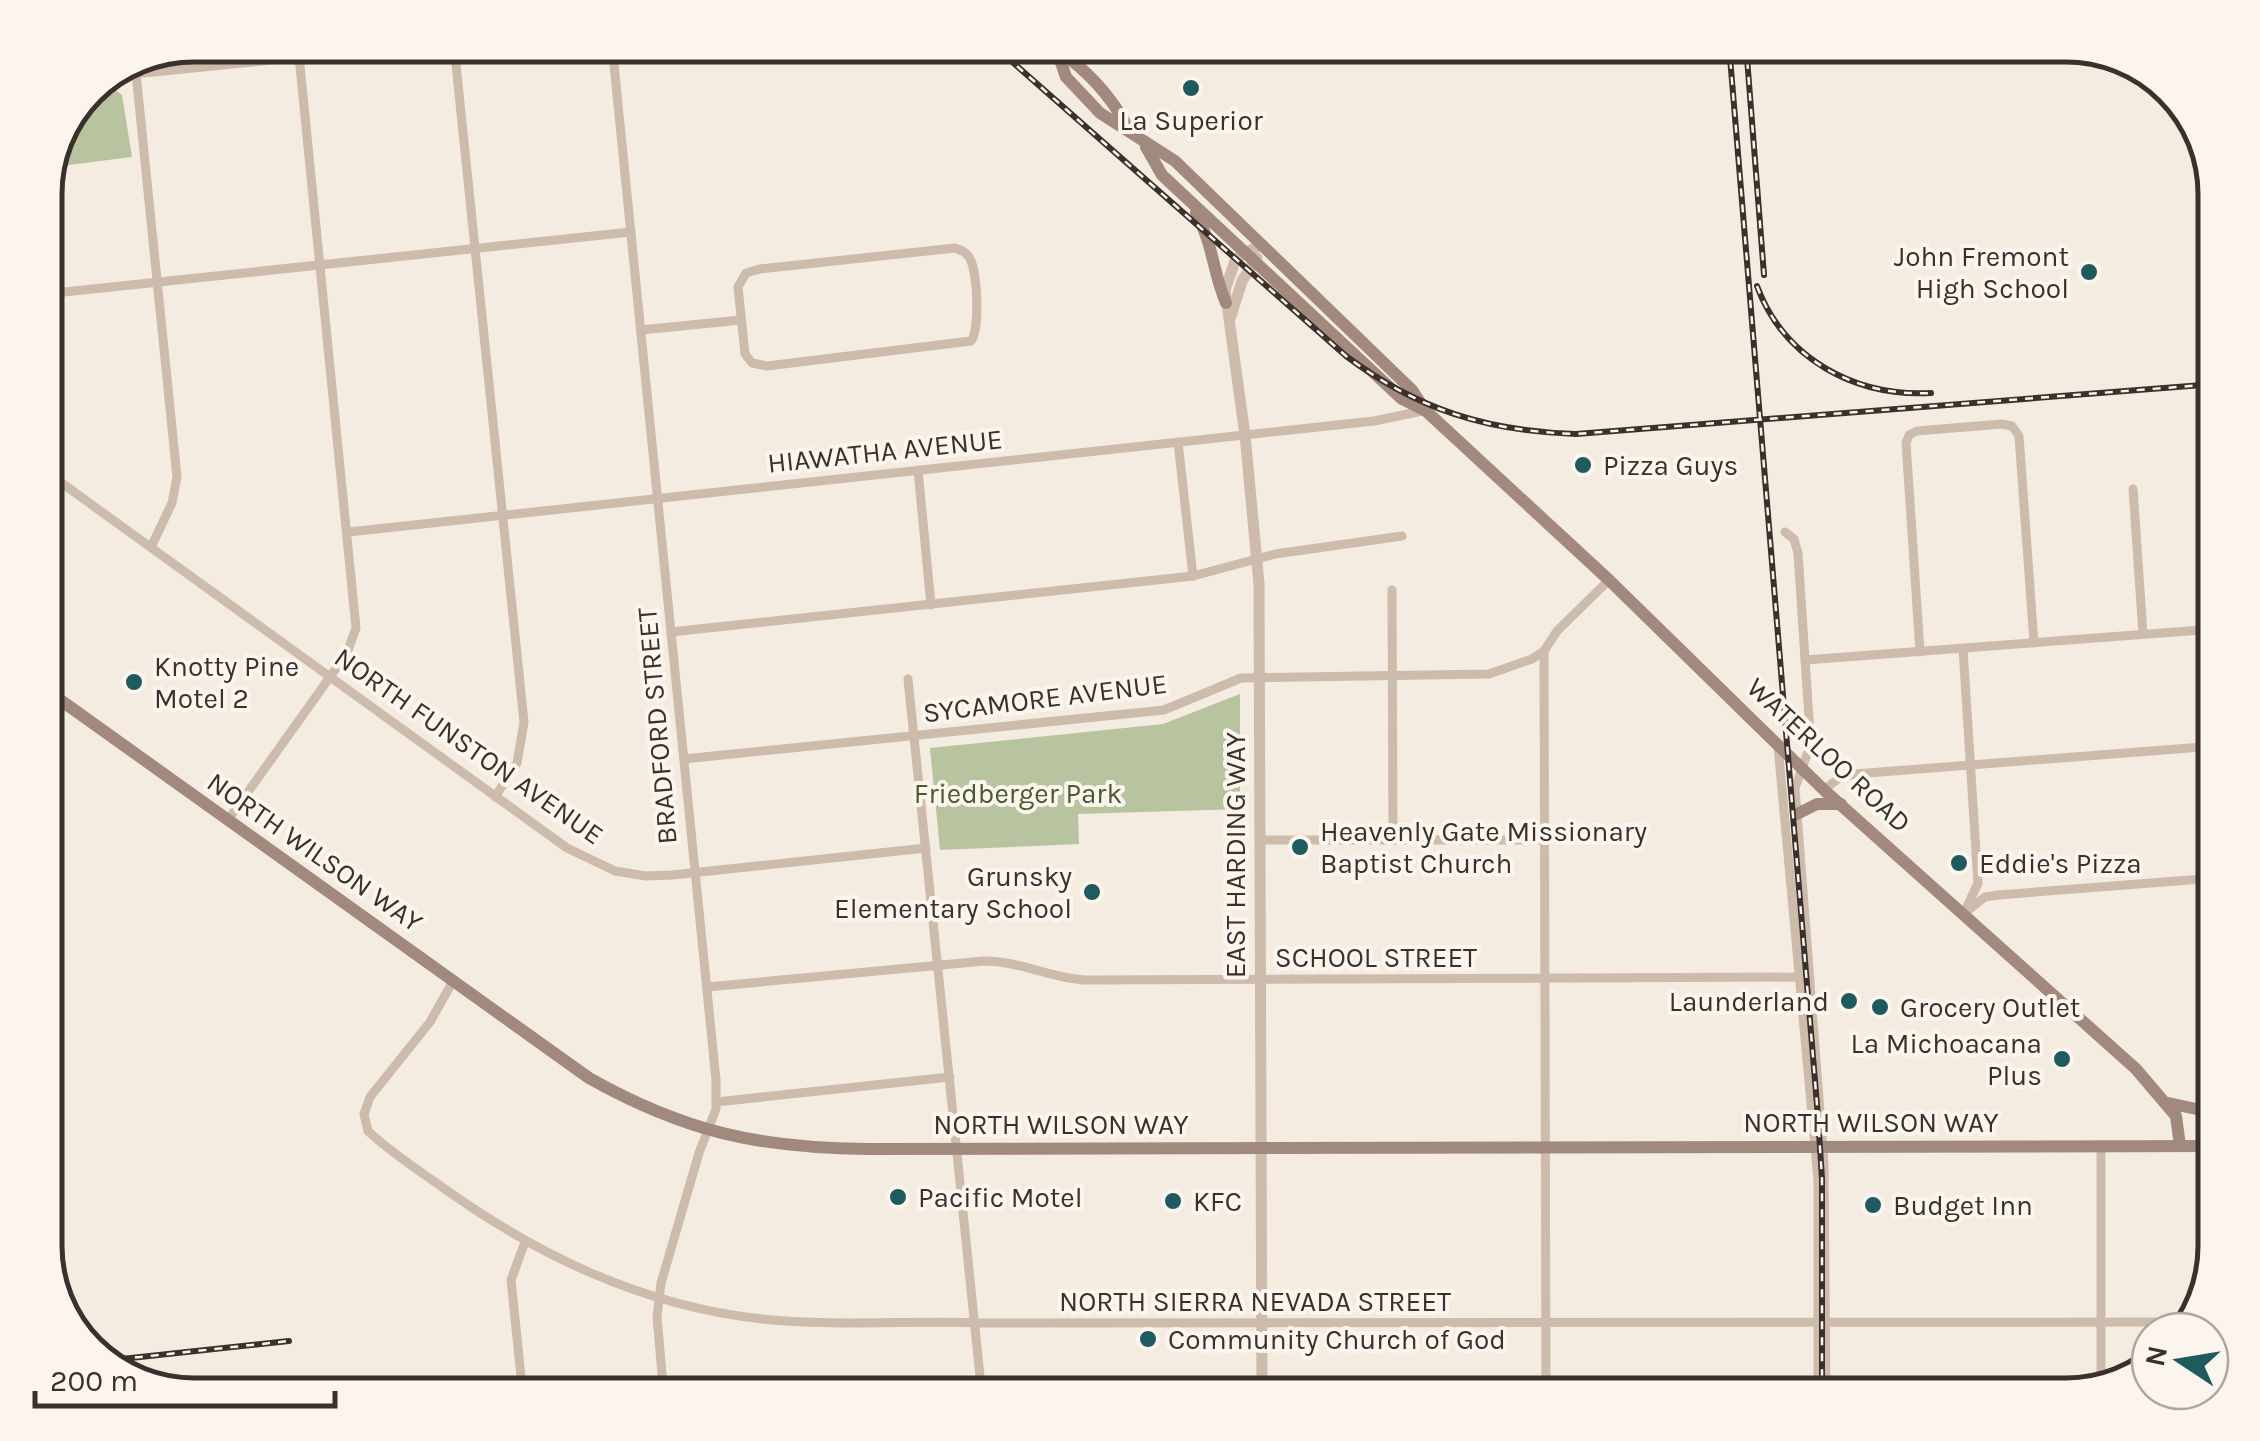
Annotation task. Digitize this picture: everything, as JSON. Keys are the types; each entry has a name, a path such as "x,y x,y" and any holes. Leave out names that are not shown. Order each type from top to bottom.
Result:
{"main road":[{"name":"WATERLOO ROAD","path":"1063,62 1066,77 1100,114 1175,161 1412,390 1424,410"},
{"name":"WATERLOO ROAD","path":"1145,145 1162,175 1243,254 1402,399 1424,410 1609,580 1824,790 2136,1069 2168,1102 2176,1116 2180,1146"},
{"path":"1190,202 1210,239 1216,280 1228,310"},
{"name":"NORTH WILSON WAY","path":"63,702 589,1078 630,1102 708,1130 762,1144 956,1150 2198,1146"},
{"path":"1797,814 1817,804 1841,804"},
{"path":"2168,1102 2198,1111"}],"street":[{"path":"150,71 239,62"},
{"path":"228,820 347,653 356,628 300,62"},
{"path":"456,62 524,722 524,742 517,763 496,797"},
{"name":"BRADFORD STREET","path":"614,62 716,1102 659,1298 662,1378"},
{"path":"131,80 157,283 176,477 172,503 151,546"},
{"path":"63,292 630,232"},
{"path":"1243,254 1264,245"},
{"name":"EAST HARDING WAY","path":"1228,310 1264,245"},
{"path":"955,248 969,256 977,333 971,341 960,345 760,366 745,354 742,320 739,282 746,274 760,269 955,248"},
{"name":"EAST HARDING WAY","path":"1243,254 1227,280 1258,560 1262,1378"},
{"path":"640,330 742,320"},
{"name":"HIAWATHA AVENUE","path":"349,532 1374,421 1424,410"},
{"path":"1920,652 1906,443 1909,435 1918,430 2002,424 2012,426 2019,436 2034,643"},
{"path":"1178,442 1192,576"},
{"path":"918,470 932,605"},
{"name":"NORTH FUNSTON AVENUE","path":"63,484 567,848 615,871 646,876 694,874 926,848"},
{"path":"2133,489 2142,634"},
{"path":"1784,532 1794,539 1798,552 1806,660 1810,746 1795,788 1819,1147 1825,1378"},
{"path":"671,632 1192,576 1275,554 1402,536"},
{"name":"SYCAMORE AVENUE","path":"684,759 1164,710 1238,679 1489,674 1544,651 1557,632 1609,580"},
{"path":"1392,590 1393,840"},
{"path":"1806,660 2198,630"},
{"path":"1963,648 1978,882 1964,914"},
{"path":"1544,651 1546,1378"},
{"path":"908,678 980,1378"},
{"path":"1778,744 1798,978 1819,1147"},
{"path":"1824,790 1839,778 1856,774 2198,747"},
{"path":"1260,840 1545,840"},
{"path":"1964,914 1985,897 1998,895 2198,879"},
{"name":"SCHOOL STREET","path":"707,986 997,961 1074,979 1810,976"},
{"name":"NORTH SIERRA NEVADA STREET","path":"453,980 430,1022 370,1097 364,1114 368,1131 473,1210 525,1242 607,1281 659,1298 761,1319 1262,1324 2130,1322"},
{"path":"716,1102 950,1077"},
{"path":"2101,1146 2101,1374"},
{"path":"521,1378 511,1280 525,1242"},
{"path":"1819,1378 1822,1324"}],"green space":[{"path":"115,90 122,95 132,157 66,165 85,121"},
{"name":"Friedberger Park","path":"1240,694 1240,809 1078,814 1079,844 940,850 930,748 1163,724"}],"railway":[{"path":"1012,62 1346,356 1400,391 1483,422 1576,434 2198,385"},
{"path":"1730,62 1818,1117 1822,1179 1822,1378"},
{"path":"1747,62 1764,275"},
{"path":"1757,286 1785,334 1826,368 1876,388 1931,393"},
{"path":"126,1359 289,1341"}],"place":[{"name":"La Superior","path":"1191,88"},
{"name":"John Fremont High School","path":"2089,272"},
{"name":"Pizza Guys","path":"1583,465"},
{"name":"Knotty Pine Motel 2","path":"134,682"},
{"name":"Heavenly Gate Missionary Baptist Church","path":"1300,847"},
{"name":"Eddie's Pizza","path":"1959,863"},
{"name":"Grunsky Elementary School","path":"1092,892"},
{"name":"Launderland","path":"1849,1001"},
{"name":"Grocery Outlet","path":"1880,1007"},
{"name":"La Michoacana Plus","path":"2062,1059"},
{"name":"Pacific Motel","path":"898,1197"},
{"name":"KFC","path":"1173,1201"},
{"name":"Budget Inn","path":"1873,1205"},
{"name":"Community Church of God","path":"1148,1339"}]}
